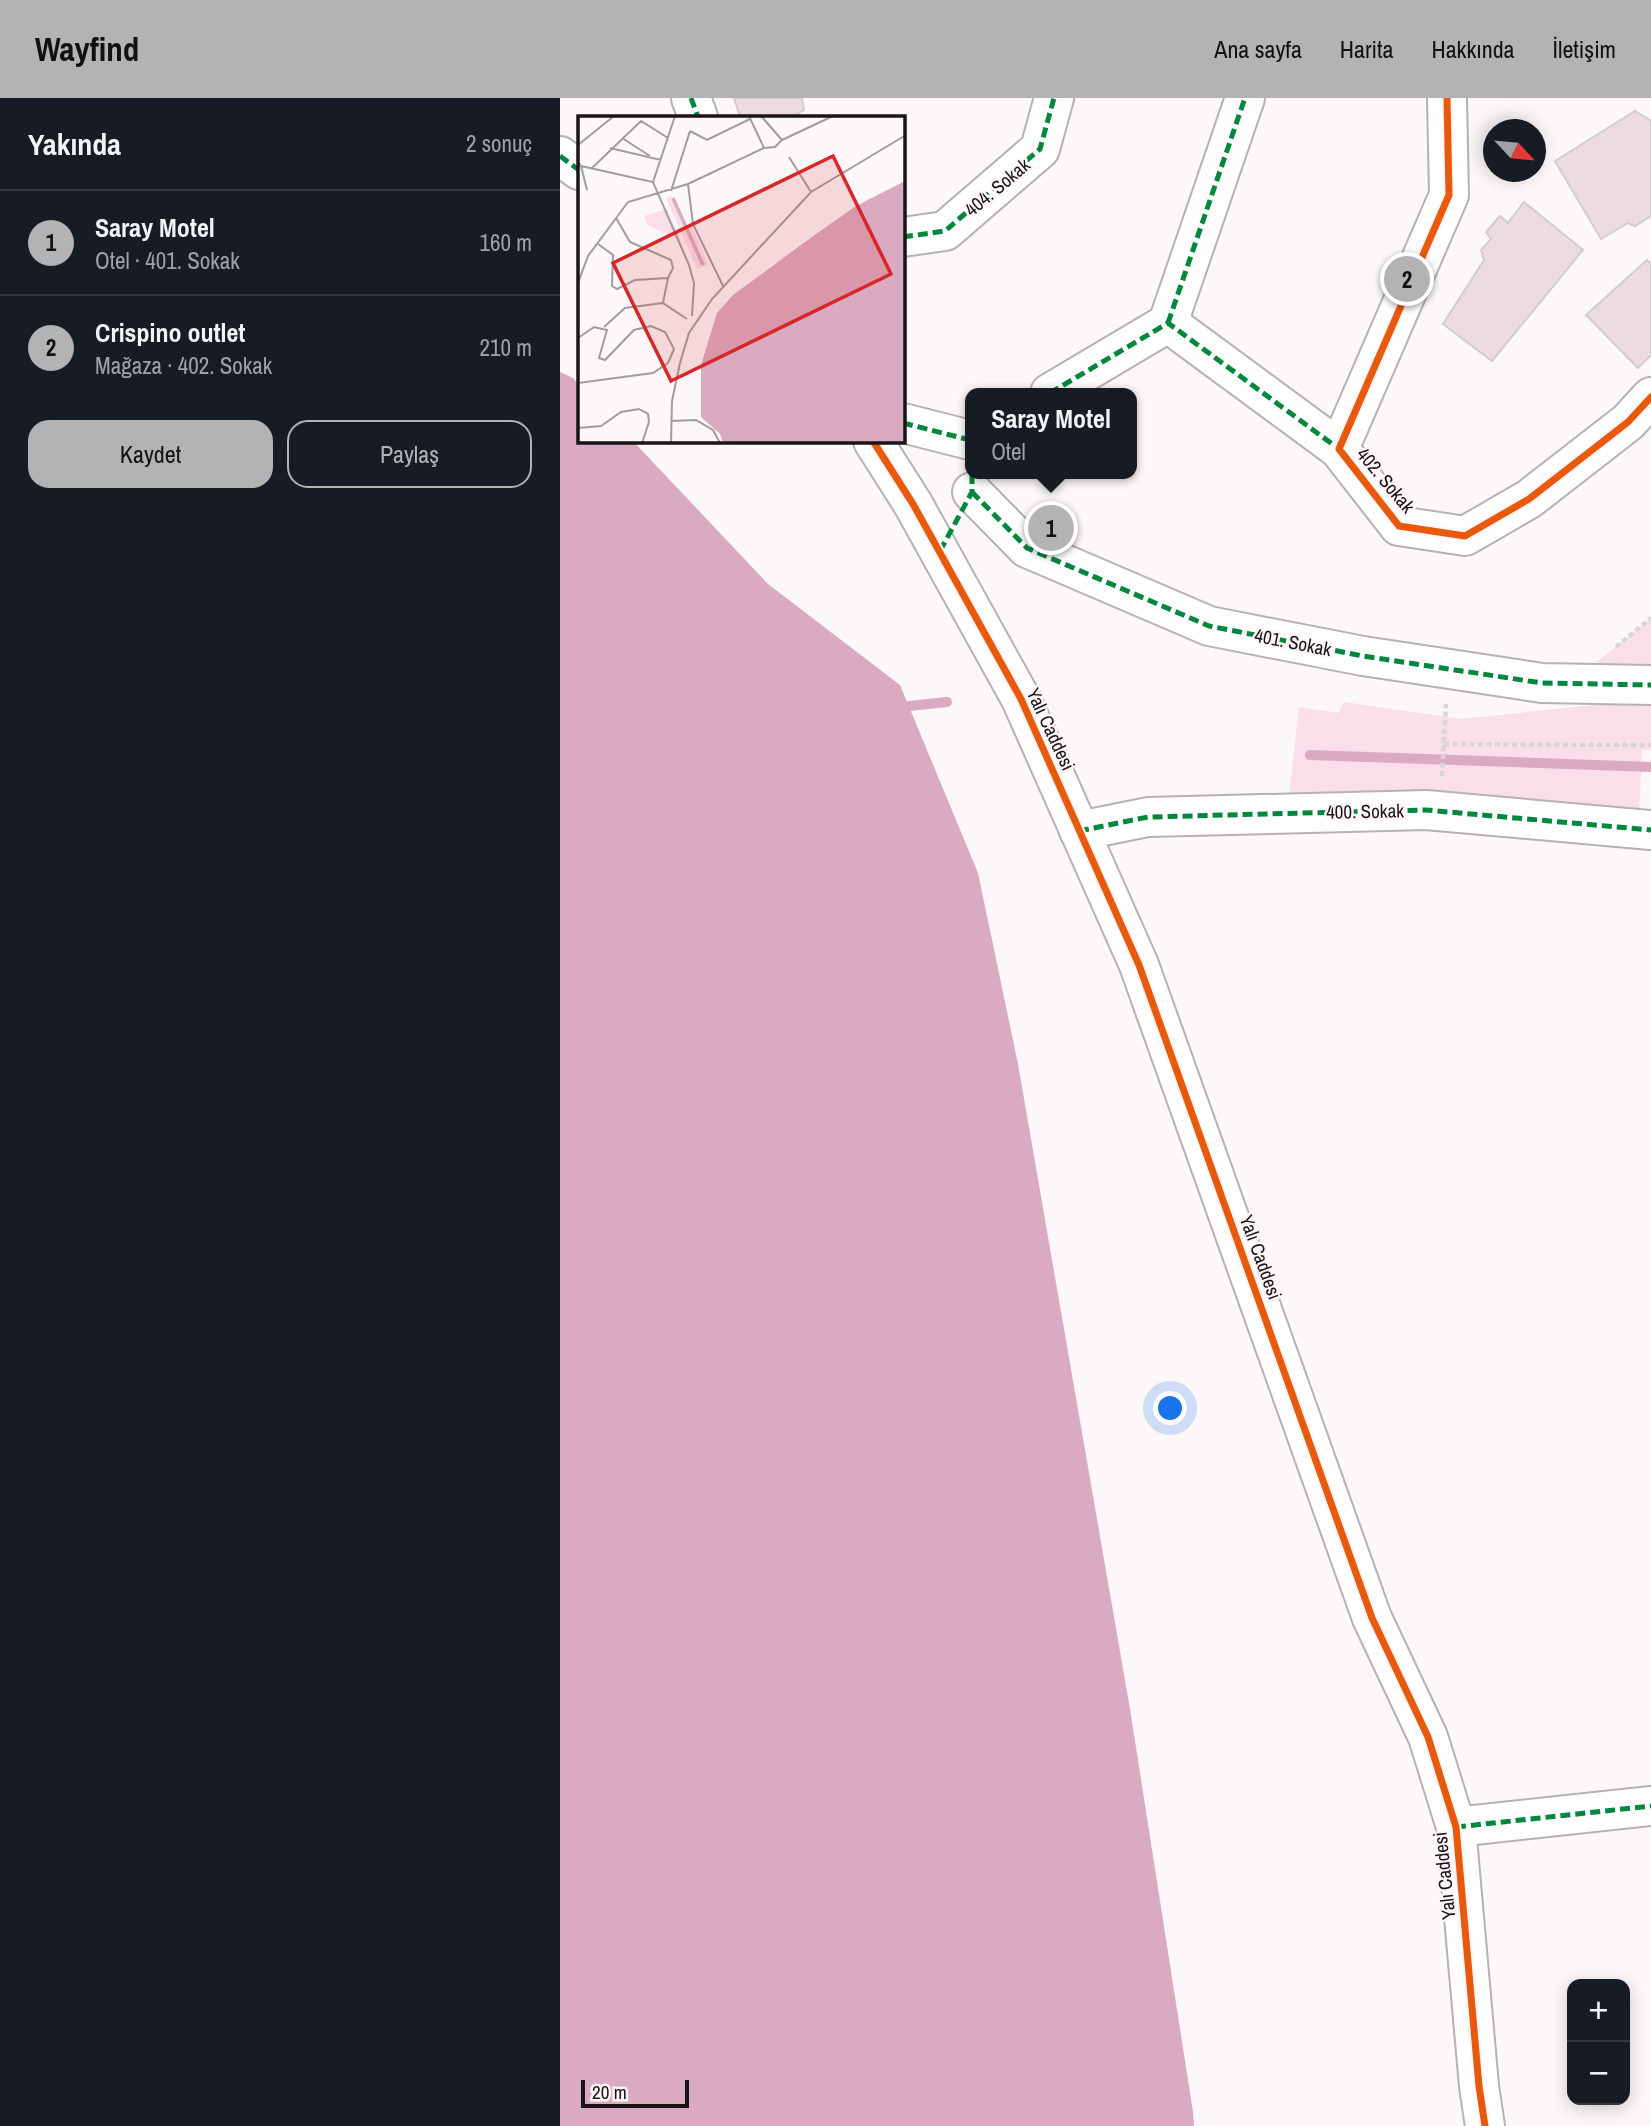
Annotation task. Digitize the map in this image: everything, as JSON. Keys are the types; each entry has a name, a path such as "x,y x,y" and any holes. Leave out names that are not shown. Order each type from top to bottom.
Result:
{"street":[{"path":"691,98 698,116"},
{"name":"404. Sokak","path":"905,237 945,231 1040,149 1054,98"},
{"path":"1058,388 1168,323 1245,98"},
{"name":"402. Sokak","path":"1447,98 1449,195 1339,449 1399,526 1465,536 1529,499 1628,422 1651,397"},
{"path":"560,156 578,169"},
{"path":"1168,323 1339,449"},
{"path":"905,424 965,438"},
{"name":"Yalı Caddesi","path":"874,443 940,551 1021,699 1139,965 1372,1618 1428,1737 1456,1827 1479,2086 1485,2126"},
{"path":"940,551 972,483"},
{"name":"401. Sokak","path":"972,483 1027,548 1209,625 1363,656 1542,683 1651,685"},
{"name":"400. Sokak","path":"1079,831 1148,817 1426,810 1651,830"},
{"path":"1456,1827 1651,1806"}],"path":[{"path":"1442,777 1444,744 1651,745"}],"shaded area":[{"path":"560,372 573,378 578,384 578,443 635,443 768,584 900,685 978,873 1018,1064 1130,1709 1194,2126 560,2126"},
{"path":"1651,618 1651,685 1571,683"},
{"path":"1344,702 1461,719 1622,702 1651,704 1651,750 1642,750 1639,817 1289,797 1299,707 1338,713"}],"building":[{"path":"734,98 802,98 804,110 794,116 740,116"},
{"path":"1635,111 1651,121 1651,216 1635,226 1628,223 1601,239 1555,161"},
{"path":"1524,202 1583,250 1492,361 1443,324 1484,260 1481,250 1491,239 1486,232 1500,216 1508,223"},
{"path":"1647,260 1651,264 1651,355 1638,368 1586,315"}],"waterway":[{"path":"909,706 947,702"},
{"path":"1310,755 1651,767"}],"marked path":[{"path":"691,98 698,116"},
{"path":"905,237 945,231 1040,149 1054,98"},
{"path":"1168,323 1245,98"},
{"path":"560,156 578,169"},
{"path":"1058,388 1168,323 1339,449"},
{"path":"905,424 965,439"},
{"path":"940,551 972,492 972,479"},
{"path":"972,492 1027,548 1209,626 1363,656 1542,683 1651,685"},
{"path":"1079,831 1148,817 1426,810 1651,830"},
{"path":"1456,1827 1651,1806"}],"cycle path":[{"path":"1447,98 1449,195 1339,449 1399,526 1465,536 1529,499 1628,422 1651,397"},
{"path":"874,443 913,504 1021,699 1139,965 1372,1618 1428,1737 1456,1827 1479,2086 1485,2126"}],"place":[{"name":"Crispino outlet","path":"1407,279"},
{"name":"Saray Motel","path":"1051,528"}]}
